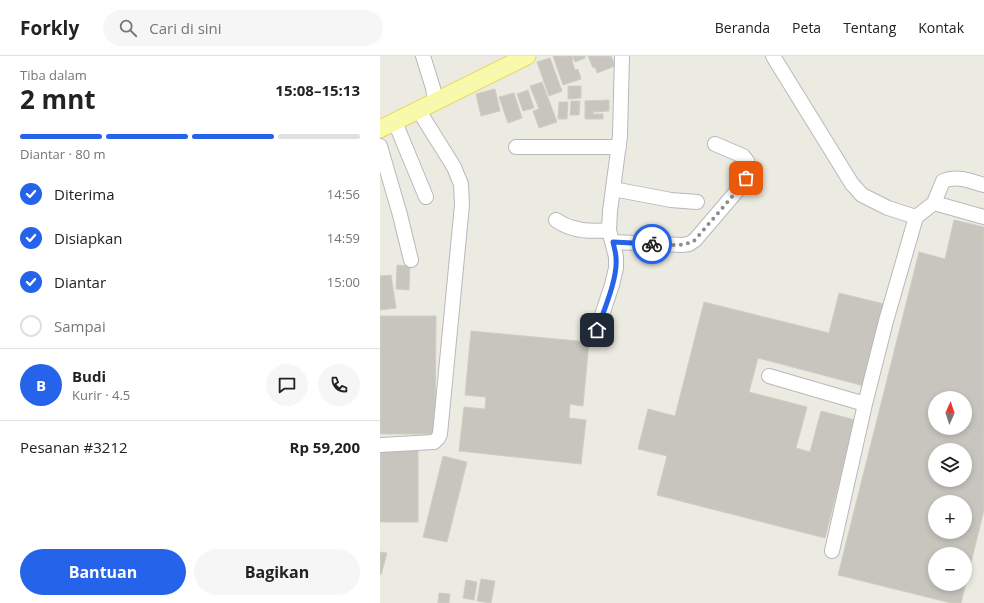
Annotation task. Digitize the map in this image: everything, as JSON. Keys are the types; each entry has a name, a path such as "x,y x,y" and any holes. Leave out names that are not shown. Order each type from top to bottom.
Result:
{"main road":[{"path":"384,127 419,111 527,56"}],"street":[{"path":"423,56 433,88 435,102"},
{"path":"597,330 612,286 616,268 616,257 611,236 610,211 619,147 622,56"},
{"path":"773,56 852,184 862,195 888,208 916,217"},
{"path":"380,445 434,442 440,434 462,195 461,184 454,167 419,111"},
{"path":"384,127 426,197"},
{"path":"556,220 576,229 601,231 611,236 682,245 689,244 695,240 742,185 750,170 743,156 715,144"},
{"path":"380,146 411,260"},
{"path":"516,147 619,147"},
{"path":"832,551 865,404 886,321 916,217 934,203 943,181 951,178 962,178 984,185"},
{"path":"614,189 671,200 697,202"},
{"path":"934,203 984,217"},
{"path":"769,376 865,404"}],"building":[{"path":"553,56 572,56 575,70 578,69 581,79 563,85"},
{"path":"573,56 585,56 585,58 575,62"},
{"path":"588,56 611,56 615,66 597,73"},
{"path":"550,58 562,91 549,96 537,62"},
{"path":"542,82 557,122 539,128 533,111 539,109 530,86"},
{"path":"568,86 581,86 581,98 568,99"},
{"path":"495,89 500,111 481,116 476,94"},
{"path":"528,90 534,108 523,111 517,94"},
{"path":"514,93 522,118 508,123 499,97"},
{"path":"609,100 609,111 593,112 593,114 603,114 603,119 585,119 585,101"},
{"path":"571,101 580,101 579,115 570,115"},
{"path":"559,102 568,102 567,119 558,119"},
{"path":"954,220 984,227 984,510 972,559 972,547 928,547 928,591 964,591 961,603 951,603 838,575 919,252 945,259"},
{"path":"397,265 410,266 409,290 396,289"},
{"path":"391,275 396,308 380,310 380,276"},
{"path":"839,293 884,304 864,386 758,358 749,392 807,407 796,448 810,452 821,411 855,420 825,538 657,495 667,456 638,449 648,409 675,416 704,302 829,333"},
{"path":"380,316 436,316 435,434 380,434"},
{"path":"471,331 589,342 583,406 570,404 569,418 586,420 581,464 459,451 464,407 485,409 486,397 465,395"},
{"path":"380,448 418,448 418,522 380,522"},
{"path":"443,456 467,462 447,542 423,537"},
{"path":"380,552 387,553 381,575 380,574"},
{"path":"481,579 495,581 491,603 477,601"},
{"path":"466,580 477,582 474,600 463,598"},
{"path":"439,593 450,594 449,603 438,603"}],"way so far":[{"path":"652,244 682,245 689,244 695,240 713,221 746,178"}],"route":[{"path":"597,330 612,286 616,268 616,257 613,242 652,244"}]}
